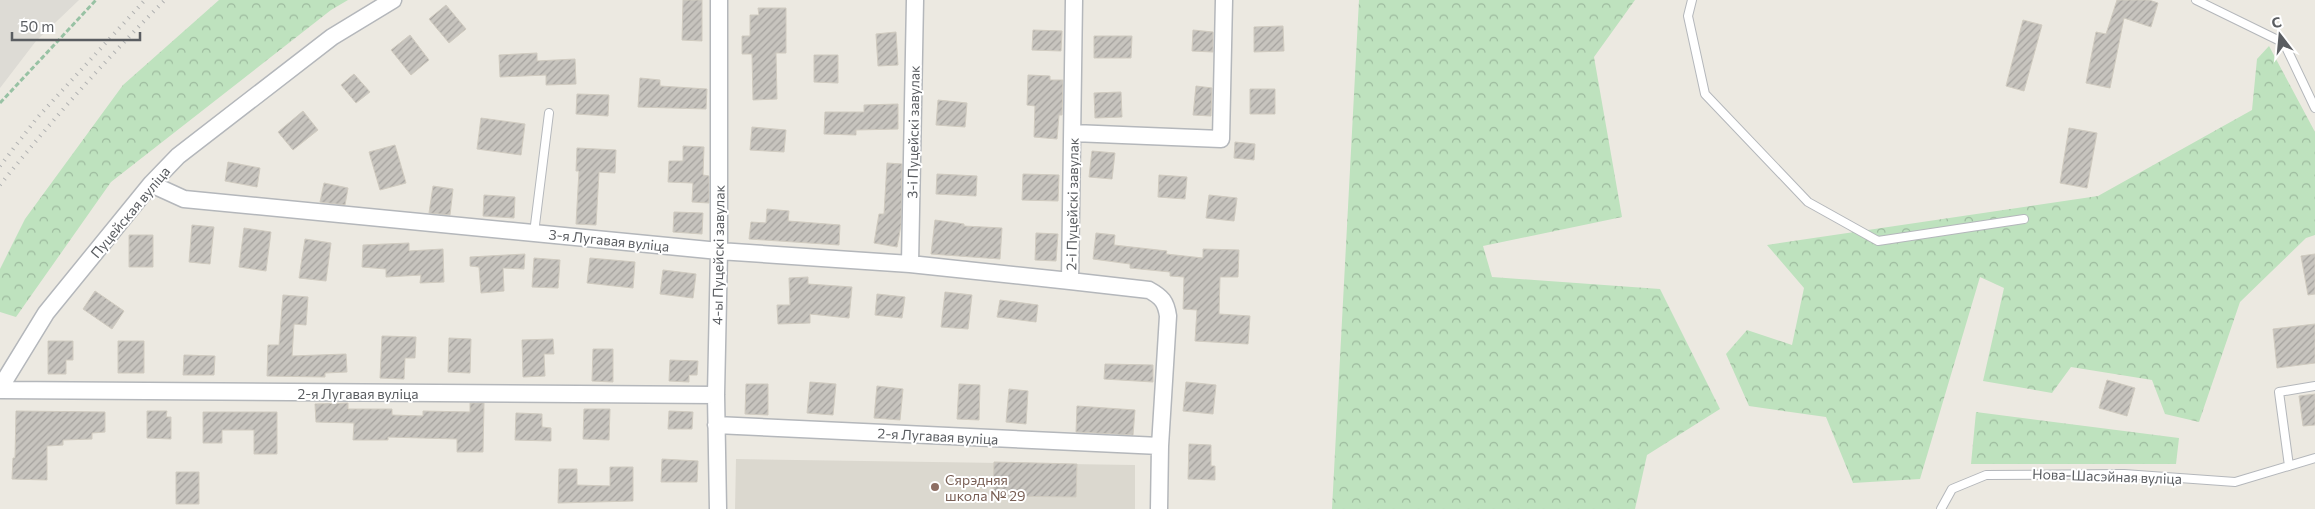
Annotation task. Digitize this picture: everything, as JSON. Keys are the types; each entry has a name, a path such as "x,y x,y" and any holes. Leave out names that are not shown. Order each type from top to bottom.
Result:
{"street":[{"name":"Пуцейская вуліца","path":"0,389 46,313 150,184 178,156 332,37 393,0"},
{"name":"4-ы Пуцейскі завулак","path":"718,509 716,395 719,251 719,0"},
{"name":"3-і Пуцейскі завулак","path":"910,264 915,0"},
{"name":"2-і Пуцейскі завулак","path":"1074,0 1070,281 1149,290 1160,297 1166,304 1168,316 1160,446 1159,509"},
{"path":"1073,132 1221,139 1224,0"},
{"name":"3-я Лугавая вуліца","path":"150,184 184,199 719,251 910,264 1070,281"},
{"name":"2-я Лугавая вуліца","path":"0,389 716,395"},
{"name":"2-я Лугавая вуліца","path":"716,425 1160,446"}],"lane":[{"path":"1692,0 1688,16 1705,94 1808,202 1878,241 2024,219"},
{"path":"2196,0 2284,43 2315,108"},
{"path":"534,233 549,113"},
{"path":"2289,466 2279,392 2315,386"},
{"name":"Нова-Шасэйная вуліца","path":"1941,509 1952,489 1986,475 2124,474 2235,482 2315,458"}],"path":[{"path":"0,103 96,0"}],"shaded area":[{"path":"0,0 79,0 36,41 0,88"},
{"name":"Сярэдняя школа № 29","path":"736,459 1135,465 1135,509 735,509"}],"green space":[{"path":"219,0 348,0 331,10 111,182 16,317 0,312 0,269 25,219 123,85"},
{"path":"1359,0 1635,0 1594,57 1622,217 1483,246 1492,277 1660,289 1720,409 1647,455 1635,509 1332,509"},
{"path":"2269,46 2315,132 2315,235 2306,238 2240,302 2199,422 2165,414 2152,380 2071,367 2052,393 1983,381 2004,288 1980,277 1920,479 1853,483 1826,417 1749,406 1726,354 1747,330 1792,345 1804,288 1767,245 2098,196 2252,110 2257,59"},
{"path":"1976,412 2179,438 2176,464 1971,464"}],"building":[{"path":"683,0 702,0 702,41 682,40"},
{"path":"2117,0 2149,0 2158,3 2151,27 2124,18 2110,88 2086,83 2096,32 2106,34"},
{"path":"446,5 466,29 449,43 429,19"},
{"path":"758,8 786,8 786,53 776,53 777,99 753,100 752,54 742,54 742,36 750,36 750,15 759,15"},
{"path":"2023,20 2042,25 2024,91 2006,86"},
{"path":"1283,26 1284,51 1254,52 1254,27"},
{"path":"1033,30 1062,31 1061,51 1032,50"},
{"path":"1193,30 1213,32 1213,52 1192,51"},
{"path":"896,32 898,65 878,66 876,34"},
{"path":"410,35 429,60 411,75 391,50"},
{"path":"1094,36 1132,36 1131,58 1094,58"},
{"path":"537,53 537,61 575,59 576,84 546,85 546,75 500,77 499,55"},
{"path":"814,55 838,55 838,83 814,82"},
{"path":"354,74 370,92 356,103 341,85"},
{"path":"1028,75 1050,76 1050,80 1063,80 1062,115 1059,115 1057,139 1034,137 1035,106 1027,105"},
{"path":"640,78 660,80 660,86 707,89 706,109 638,107"},
{"path":"1196,86 1212,88 1211,116 1193,115"},
{"path":"1250,89 1275,89 1275,114 1250,114"},
{"path":"1121,92 1122,117 1095,118 1094,93"},
{"path":"577,94 609,95 608,116 576,114"},
{"path":"938,100 967,103 965,127 936,125"},
{"path":"898,104 898,129 856,130 856,135 824,134 825,112 864,112 864,105"},
{"path":"303,111 318,130 293,150 278,132"},
{"path":"481,118 525,124 521,155 477,149"},
{"path":"752,127 786,130 784,152 750,150"},
{"path":"2069,128 2097,133 2087,188 2060,183"},
{"path":"1235,142 1255,144 1254,160 1234,158"},
{"path":"395,145 406,183 380,190 369,152"},
{"path":"683,146 704,147 703,175 709,176 709,203 692,202 693,183 668,182 669,161 683,161"},
{"path":"577,148 616,150 615,173 599,172 596,225 576,224 579,171 576,171"},
{"path":"1092,151 1115,153 1112,179 1089,177"},
{"path":"228,162 260,168 257,187 225,181"},
{"path":"887,163 902,164 901,225 897,247 874,243 879,214 884,214"},
{"path":"937,174 977,176 976,196 936,194"},
{"path":"1023,174 1059,175 1058,201 1022,200"},
{"path":"1159,175 1187,177 1185,199 1158,197"},
{"path":"324,183 348,188 345,205 320,202"},
{"path":"433,186 453,189 450,215 429,213"},
{"path":"484,195 515,197 514,218 483,216"},
{"path":"1209,195 1237,198 1234,221 1206,218"},
{"path":"767,209 789,211 788,221 840,225 839,245 749,239 751,222 766,223"},
{"path":"674,212 703,213 702,234 673,232"},
{"path":"935,220 964,224 964,226 1002,228 1000,259 931,254"},
{"path":"192,225 214,227 210,264 189,262"},
{"path":"244,228 271,232 266,271 239,267"},
{"path":"1036,233 1058,234 1056,261 1035,260"},
{"path":"1096,233 1115,235 1114,245 1167,251 1166,254 1203,258 1203,249 1239,250 1238,277 1220,277 1219,314 1250,316 1248,344 1195,341 1197,310 1183,309 1184,277 1170,276 1170,272 1130,268 1130,264 1093,259"},
{"path":"129,235 153,235 153,267 129,267"},
{"path":"305,239 331,243 326,281 299,278"},
{"path":"409,243 409,251 443,249 444,282 420,283 421,275 386,277 386,269 362,267 363,245"},
{"path":"525,254 524,269 503,268 504,291 481,293 479,267 470,266 470,257"},
{"path":"2315,254 2315,294 2308,295 2301,256"},
{"path":"534,258 560,260 558,288 532,287"},
{"path":"590,258 635,262 633,288 587,283"},
{"path":"663,270 696,274 693,298 660,294"},
{"path":"808,277 808,284 852,287 849,318 810,314 810,323 778,324 777,305 790,305 789,278"},
{"path":"95,291 124,311 112,329 83,309"},
{"path":"945,292 972,295 968,329 941,327"},
{"path":"877,294 905,297 902,318 875,315"},
{"path":"283,295 308,297 306,325 294,324 292,356 346,354 347,372 325,373 325,377 267,376 268,345 279,345"},
{"path":"1000,300 1038,305 1036,322 997,317"},
{"path":"2315,324 2315,363 2277,368 2273,329"},
{"path":"382,336 416,337 415,358 405,358 404,379 380,378"},
{"path":"449,338 471,339 470,373 448,372"},
{"path":"553,339 554,354 544,354 545,376 523,377 522,340"},
{"path":"48,341 73,341 73,360 66,360 66,374 48,374"},
{"path":"118,341 144,341 144,373 118,373"},
{"path":"593,349 613,349 613,382 592,381"},
{"path":"184,355 215,356 214,375 183,375"},
{"path":"670,360 698,361 697,375 689,375 689,382 669,381"},
{"path":"1105,364 1153,365 1153,382 1104,379"},
{"path":"2107,380 2135,388 2127,416 2099,408"},
{"path":"810,382 836,384 833,415 807,413"},
{"path":"1186,382 1216,385 1213,414 1183,411"},
{"path":"746,384 768,384 768,415 745,414"},
{"path":"959,384 980,385 979,420 957,419"},
{"path":"877,386 903,389 900,420 874,418"},
{"path":"1009,389 1028,391 1026,424 1006,422"},
{"path":"2315,394 2315,425 2303,426 2299,396"},
{"path":"348,403 348,409 392,409 392,415 423,416 423,411 470,412 470,403 484,403 483,452 457,452 457,439 388,437 388,440 353,440 354,423 316,422 315,404"},
{"path":"1077,406 1135,410 1133,435 1076,432"},
{"path":"584,409 610,409 609,440 583,439"},
{"path":"16,411 105,412 105,432 92,433 92,439 63,440 63,445 47,446 47,480 12,479 13,458 15,458"},
{"path":"147,411 167,411 166,417 171,417 171,439 147,438"},
{"path":"669,411 693,412 692,429 668,429"},
{"path":"203,412 277,412 277,454 254,454 254,430 222,430 222,443 203,443"},
{"path":"516,413 542,414 542,427 551,428 551,441 515,440"},
{"path":"1189,444 1211,445 1211,466 1215,466 1215,480 1188,479"},
{"path":"662,459 698,461 697,482 661,482"},
{"path":"994,462 1077,464 1076,497 993,496"},
{"path":"610,467 633,467 633,501 558,503 559,469 577,469 577,485 610,486"},
{"path":"176,472 199,472 199,504 176,504"}],"railway":[{"path":"0,166 37,118 145,0"},
{"path":"0,185 80,90 165,0"}],"place":[{"name":"Сярэдняя школа № 29","path":"935,487"}]}
